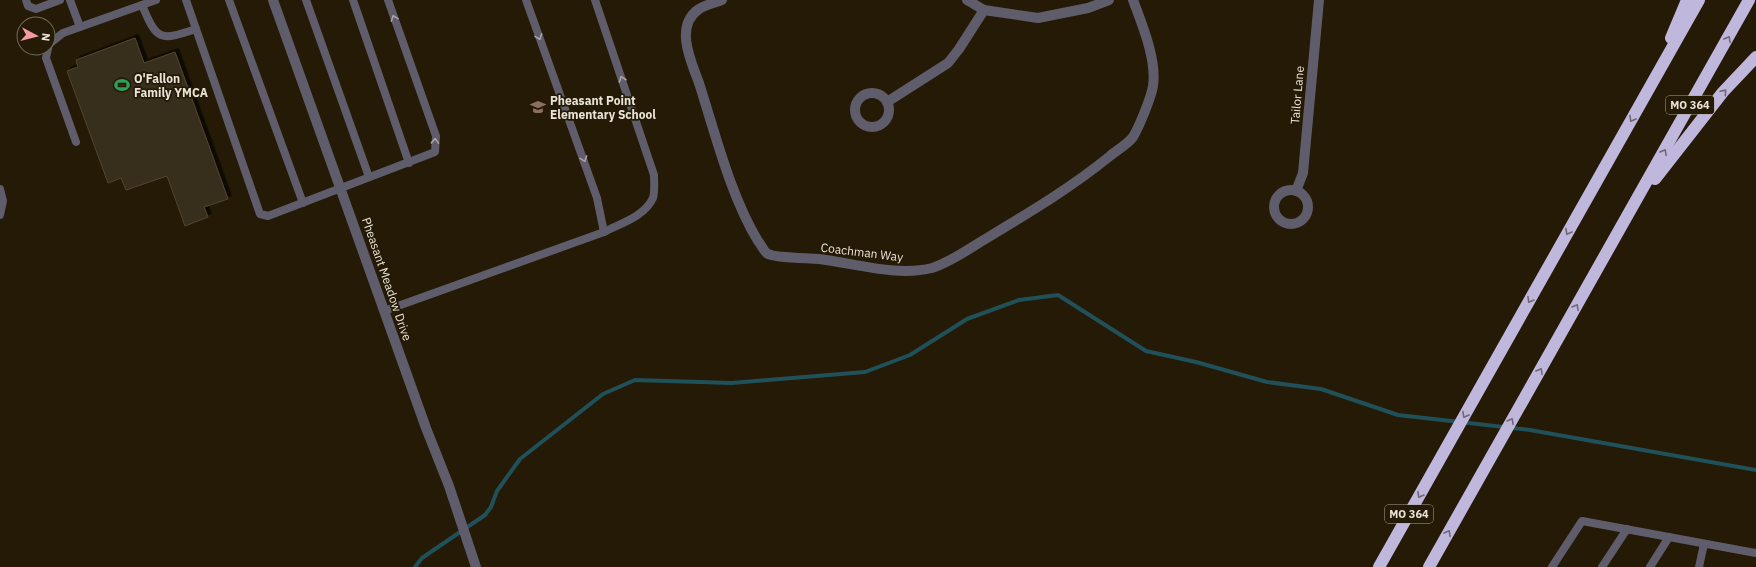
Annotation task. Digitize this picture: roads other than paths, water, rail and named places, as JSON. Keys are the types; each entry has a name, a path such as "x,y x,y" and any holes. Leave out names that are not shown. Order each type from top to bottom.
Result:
{"highway":[{"path":"1651,85 1687,0"},
{"name":"MO 364","path":"1379,567 1699,0"},
{"name":"MO 364","path":"1429,567 1749,0"},
{"path":"1631,210 1710,108 1756,57"}],"street":[{"name":"Pheasant Meadow Drive","path":"273,0 426,428 449,486 476,567"},
{"name":"Coachman Way","path":"722,0 698,10 689,20 684,32 693,67 733,187 749,225 762,246 768,254 777,256 819,259 881,269 913,271 932,267 955,257 1030,212 1083,177 1132,138 1148,102 1153,85 1152,63 1147,38 1133,0"},
{"path":"967,0 984,10 1038,18 1088,8 1109,0"},
{"name":"Tailor Lane","path":"1296,191 1303,173 1319,0"},
{"path":"887,102 948,63 959,49 984,10"}],"lane":[{"path":"26,0 28,6 36,9 60,0"},
{"path":"70,0 80,27"},
{"path":"76,142 46,58 49,44 63,33 156,0"},
{"path":"186,0 260,214 268,216 435,152 436,136 388,0"},
{"path":"229,0 303,203"},
{"path":"306,0 369,177"},
{"path":"353,0 409,163"},
{"path":"526,0 598,198 604,232"},
{"path":"384,311 604,232 635,217 646,208 653,196 654,175 595,0"},
{"path":"142,5 151,25 161,36 170,37 196,29"},
{"path":"0,189 3,201 0,215"},
{"path":"1552,567 1582,521 1756,553"},
{"path":"1602,567 1627,529"},
{"path":"1650,567 1669,537"},
{"path":"1699,567 1704,544"}],"waterway":[{"path":"415,567 422,558 485,515 491,507 497,491 520,459 603,394 635,380 732,383 865,372 910,355 967,319 1019,300 1058,295 1146,351 1196,362 1267,382 1321,389 1398,415 1530,430 1756,470"}],"place":[{"name":"O'Fallon Family YMCA","path":"122,85"},
{"name":"Pheasant Point Elementary School","path":"538,107"}]}
